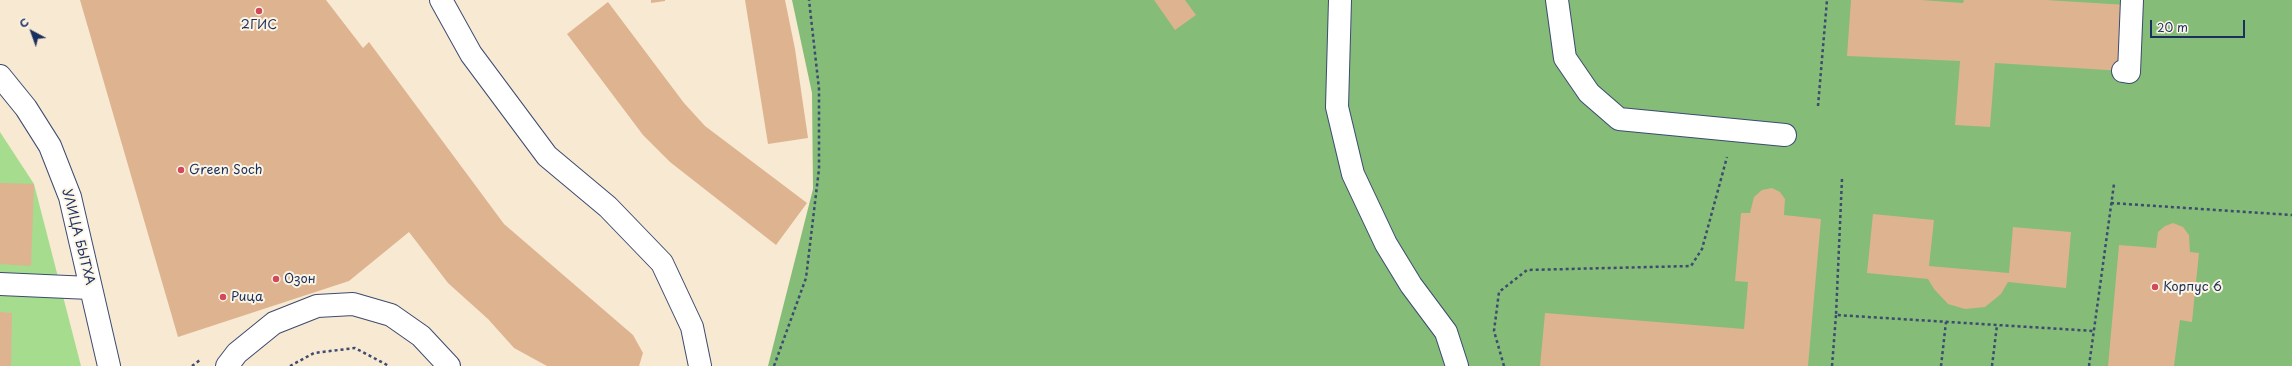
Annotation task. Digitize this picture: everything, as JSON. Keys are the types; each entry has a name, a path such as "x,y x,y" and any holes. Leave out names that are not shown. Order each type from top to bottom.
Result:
{"street":[{"path":"441,0 471,54 547,156 608,207 662,263 692,327 700,366"},
{"path":"1340,0 1337,107 1353,174 1386,244 1411,285 1446,332 1457,366"},
{"path":"1557,0 1565,58 1589,93 1619,119 1786,135"},
{"path":"2123,71 2130,72 2132,0"},
{"name":"УЛИЦА БЫТХА","path":"0,76 26,108 50,146 70,197 109,366"},
{"path":"0,284 90,288"},
{"path":"227,366 237,353 274,323 317,306 353,304 391,315 421,336 449,366"}],"path":[{"path":"774,366 806,278 819,169 819,89 808,0"},
{"path":"1818,106 1827,0"},
{"path":"1504,366 1494,331 1499,292 1527,270 1691,266 1702,249 1734,130"},
{"path":"1832,366 1836,314 1842,179"},
{"path":"2089,366 2114,184"},
{"path":"2111,203 2292,215"},
{"path":"1836,314 2094,331"},
{"path":"1941,366 1946,322"},
{"path":"1992,366 1997,325"},
{"path":"290,366 314,353 355,348 389,366"}],"green space":[{"path":"792,0 2292,0 2292,366 768,366 813,189 812,93"},
{"path":"0,132 34,184 81,366 0,366"}],"building":[{"path":"80,0 326,0 363,48 369,42 504,224 633,335 643,353 639,366 547,366 514,348 488,319 448,283 409,232 349,281 178,337"},
{"path":"651,0 665,0 665,1 651,3"},
{"path":"745,0 785,0 795,49 808,138 768,144"},
{"path":"1154,0 1185,0 1196,15 1175,30"},
{"path":"1851,0 1921,0 1963,3 1964,0 2046,0 2127,5 2123,71 1995,63 1990,127 1955,125 1960,61 1847,56"},
{"path":"608,2 684,103 705,126 807,203 776,245 670,162 643,135 567,34"},
{"path":"0,183 34,184 31,266 0,264"},
{"path":"1772,188 1780,192 1785,199 1784,215 1821,219 1808,366 1540,366 1545,313 1744,329 1748,282 1735,281 1741,213 1750,213 1754,197 1762,190"},
{"path":"1873,214 1934,220 1929,266 2009,273 2013,227 2071,232 2066,288 2008,282 2001,294 1985,307 1965,309 1948,304 1934,289 1928,279 1867,273"},
{"name":"Корпус 6","path":"2173,223 2183,227 2189,235 2190,252 2199,253 2192,322 2180,320 2174,366 2108,366 2119,245 2156,248 2158,232 2165,226"},
{"path":"0,312 12,313 11,366 0,366"}],"place":[{"name":"2ГИС","path":"259,11"},
{"name":"Green Soch","path":"181,170"},
{"name":"Озон","path":"276,279"},
{"name":"Корпус 6","path":"2155,287"},
{"name":"Рица","path":"223,297"}]}
